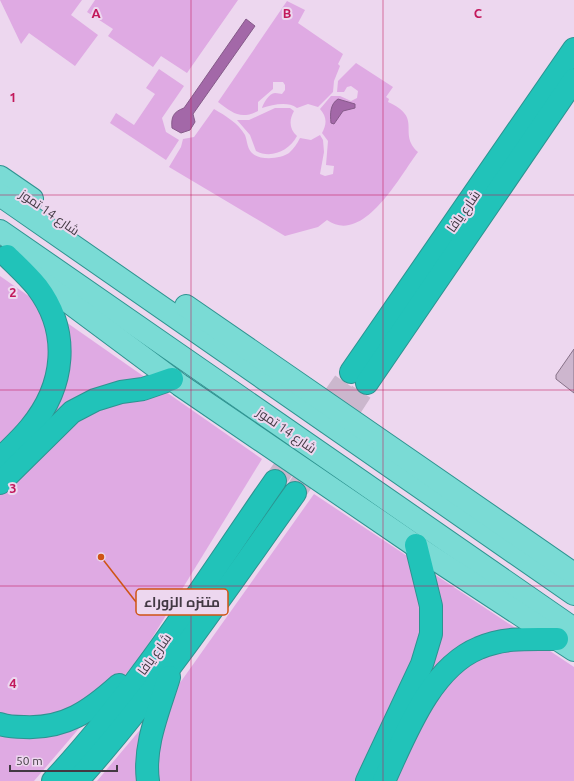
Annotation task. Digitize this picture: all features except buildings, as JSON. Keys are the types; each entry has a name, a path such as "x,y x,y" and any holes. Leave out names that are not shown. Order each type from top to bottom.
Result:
{"highway":[{"name":"شارع يافا","path":"574,49 359,377 574,80"},
{"path":"0,459 30,428 49,399 60,367 60,342 52,312 37,287 4,254"},
{"path":"0,483 72,412 95,400 120,392 143,389 172,379"},
{"name":"شارع يافا","path":"77,781 105,750 163,661 275,481"},
{"name":"شارع يافا","path":"53,781 163,661 295,493"},
{"path":"367,781 422,664 431,634 431,606 416,545"},
{"path":"384,781 417,711 434,686 454,663 478,648 501,641 568,640"},
{"path":"0,724 5,726 31,727 64,723 95,706 163,661"},
{"path":"148,781 146,770 149,746 163,661"}],"main road":[{"name":"شارع 14 تموز","path":"0,177 574,574"},
{"path":"0,195 574,594"},
{"name":"شارع 14 تموز","path":"0,214 312,427 574,609"},
{"name":"شارع 14 تموز","path":"0,231 568,640"},
{"path":"4,254 172,379 416,545 568,640"}],"shaded area":[{"path":"0,0 82,0 71,15 98,35 75,66 29,33 21,44"},
{"path":"95,0 238,0 187,73 161,56 153,67 108,36 113,29 87,12"},
{"path":"287,1 305,10 298,23 343,54 338,64 340,66 334,81 333,92 318,107 308,104 297,108 284,104 262,108 265,101 273,93 282,94 285,90 285,85 283,82 273,82 273,89 258,102 258,111 246,115 237,114 218,102"},
{"path":"246,19 255,26 193,114 195,122 190,130 181,133 172,128 172,121 175,113 184,108"},
{"path":"356,63 393,87 386,97 389,99 388,102 399,108 405,114 408,120 412,145 418,152 391,191 379,205 367,216 354,224 341,226 327,220 318,227 285,236 169,167 181,147 183,139 194,137 214,109 239,127 245,135 251,152 259,157 281,157 289,153 300,138 311,140 320,135 323,140 324,152 320,174 325,176 333,174 334,166 326,165 328,141 322,133 326,121 320,109 331,96 340,96 351,101 357,98 358,91 351,86 347,87 344,92 337,92 338,81"},
{"path":"159,69 184,86 162,118 166,132 179,140 166,160 110,123 116,113 134,125 155,94 146,88"},
{"path":"338,99 355,104 355,108 343,111 334,124 331,123 331,110 333,104"},
{"path":"275,108 290,108 294,111 291,118 291,127 297,136 289,146 279,152 268,154 256,151 250,135 237,120 249,120"},
{"path":"0,276 262,459 141,656 34,781 0,781"},
{"path":"314,494 574,667 574,781 97,781 182,680"}],"tunnel":[{"path":"275,481 351,372"},
{"path":"295,493 367,383"}],"place":[{"name":"متنزه الزوراء","path":"101,557"}]}
